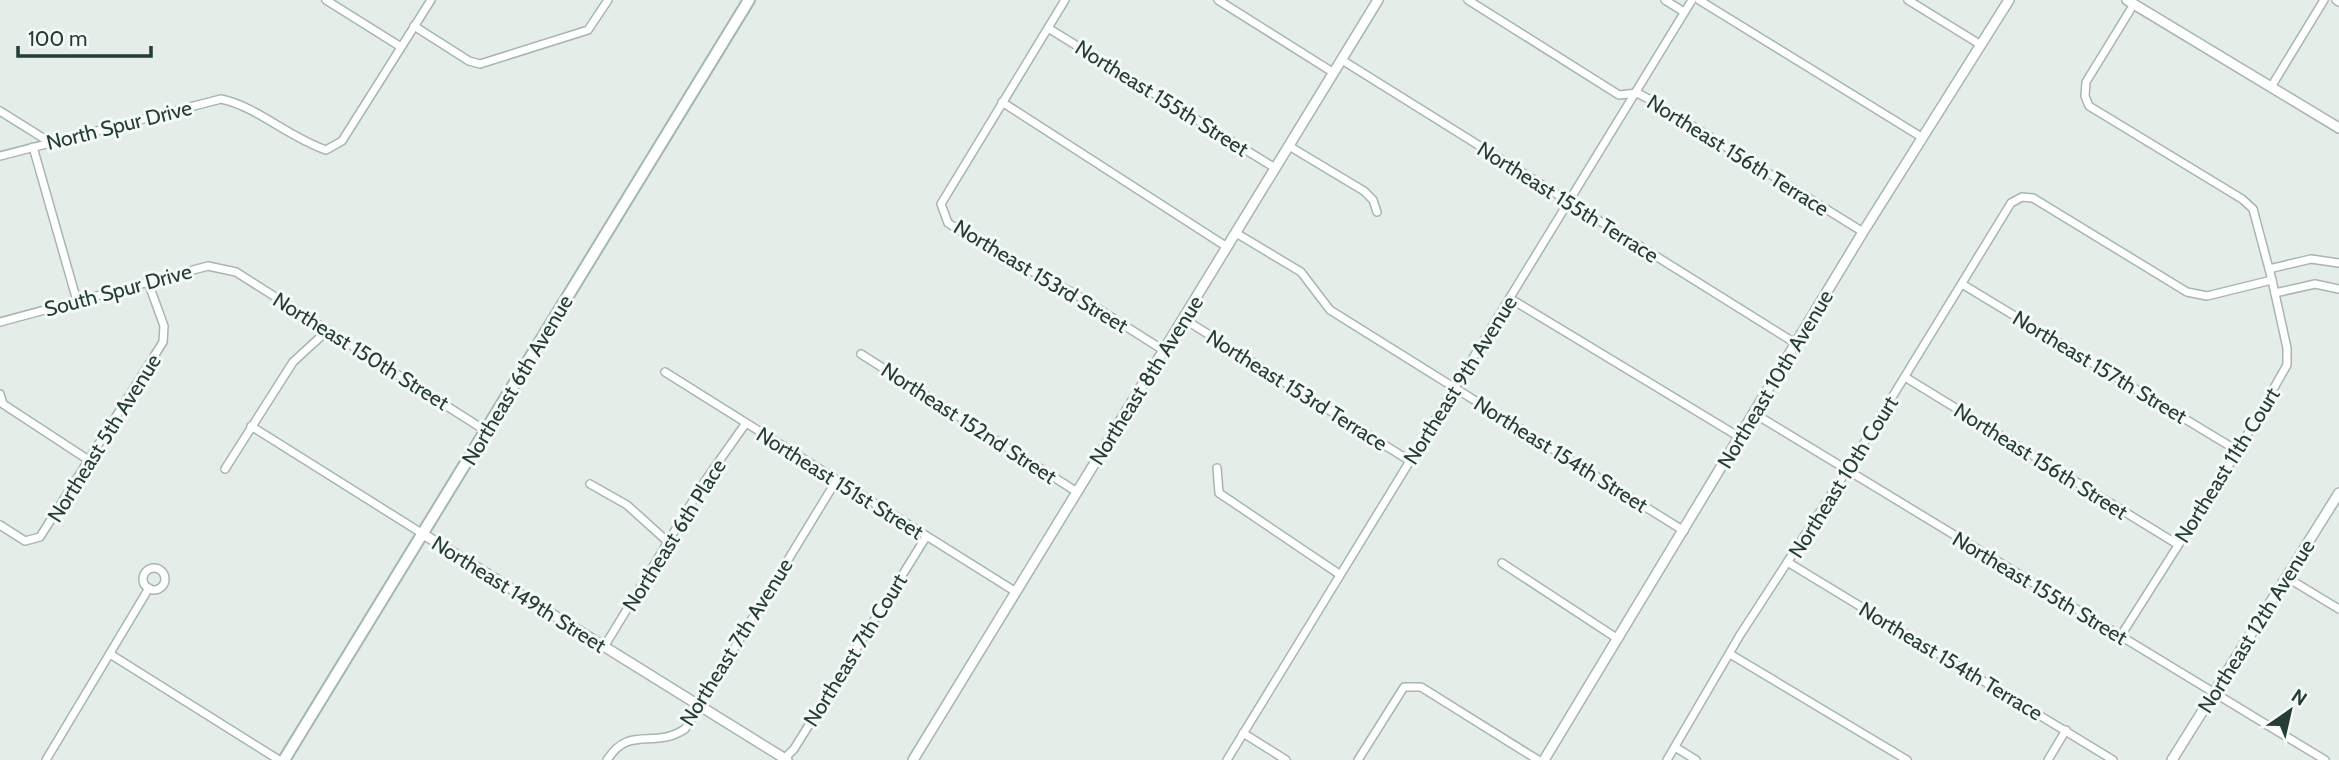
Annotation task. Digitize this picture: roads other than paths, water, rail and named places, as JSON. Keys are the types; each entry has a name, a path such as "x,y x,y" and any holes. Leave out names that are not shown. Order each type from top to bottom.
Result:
{"main road":[{"name":"Northeast 6th Avenue","path":"281,760 423,534 749,0"}],"street":[{"path":"326,0 401,47 431,0"},
{"path":"414,26 469,61 480,64 588,30 608,0"},
{"path":"1065,0 1002,102 1227,247"},
{"path":"1218,0 1334,73"},
{"name":"Northeast 8th Avenue","path":"913,760 1378,0"},
{"name":"Northeast 156th Terrace","path":"1468,0 1619,95 1637,93 1863,232"},
{"path":"1665,0 1685,12"},
{"name":"Northeast 9th Avenue","path":"1227,760 1692,0"},
{"path":"1699,0 1923,138"},
{"path":"1908,0 1981,45"},
{"name":"Northeast 10th Avenue","path":"1541,760 1741,438 1863,232 2009,0"},
{"path":"2271,86 2323,0"},
{"path":"2130,2 2339,128"},
{"name":"Northeast 11th Court","path":"2120,637 2238,451 2287,365 2287,348 2253,209 2242,199 2089,106 2085,96 2087,82 2130,2"},
{"name":"Northeast 155th Street","path":"1048,28 1275,168"},
{"name":"North Spur Drive","path":"0,156 221,99 237,102 300,141 326,150 342,141 401,47"},
{"name":"Northeast 155th Terrace","path":"1342,60 1795,343"},
{"name":"Northeast 153rd Street","path":"1002,102 947,189 941,204 948,223 987,248 1075,294 1163,350"},
{"path":"0,111 51,143"},
{"path":"1289,146 1364,191 1373,200 1377,212"},
{"path":"33,147 77,301"},
{"name":"Northeast 10th Court","path":"1667,760 2011,203 2022,197 2033,198 2187,292 2207,296 2272,280"},
{"name":"Northeast 154th Street","path":"1236,233 1301,272 1330,310 1684,531"},
{"path":"2269,269 2311,259 2339,263"},
{"name":"South Spur Drive","path":"0,322 208,266 236,272"},
{"name":"Northeast 150th Street","path":"236,272 486,430"},
{"name":"Northeast 5th Avenue","path":"0,525 25,541 40,537 52,522 163,342 164,326 148,282"},
{"name":"Northeast 157th Street","path":"1962,284 2238,451"},
{"path":"2275,293 2315,284 2339,289"},
{"path":"1511,299 1741,438"},
{"name":"Northeast 153rd Terrace","path":"1184,319 1410,461"},
{"path":"225,469 293,362 328,330"},
{"name":"Northeast 152nd Street","path":"861,354 1077,492"},
{"name":"Northeast 151st Street","path":"665,372 1016,592"},
{"name":"Northeast 156th Street","path":"1905,377 2177,544"},
{"path":"0,394 4,404 90,461"},
{"name":"Northeast 155th Street","path":"1755,414 2325,760"},
{"name":"Northeast 6th Place","path":"604,647 705,481 746,424"},
{"name":"Northeast 149th Street","path":"251,426 785,759"},
{"path":"1217,468 1219,493 1339,573"},
{"name":"Northeast 7th Avenue","path":"607,760 617,745 634,739 672,737 685,729 836,481"},
{"path":"590,484 627,505 668,542"},
{"name":"Northeast 12th Avenue","path":"2172,760 2339,493"},
{"name":"Northeast 7th Court","path":"785,759 794,749 926,537"},
{"name":"Northeast 154th Terrace","path":"1789,563 2113,760"},
{"path":"1502,564 1618,639"},
{"path":"2287,577 2339,609"},
{"path":"46,760 149,588"},
{"path":"110,654 281,760"},
{"path":"1730,654 1907,760"},
{"path":"1358,760 1404,687 1421,687 1541,760"},
{"path":"2048,760 2067,730"},
{"path":"1243,733 1286,760"},
{"path":"1675,747 1696,760"}]}
